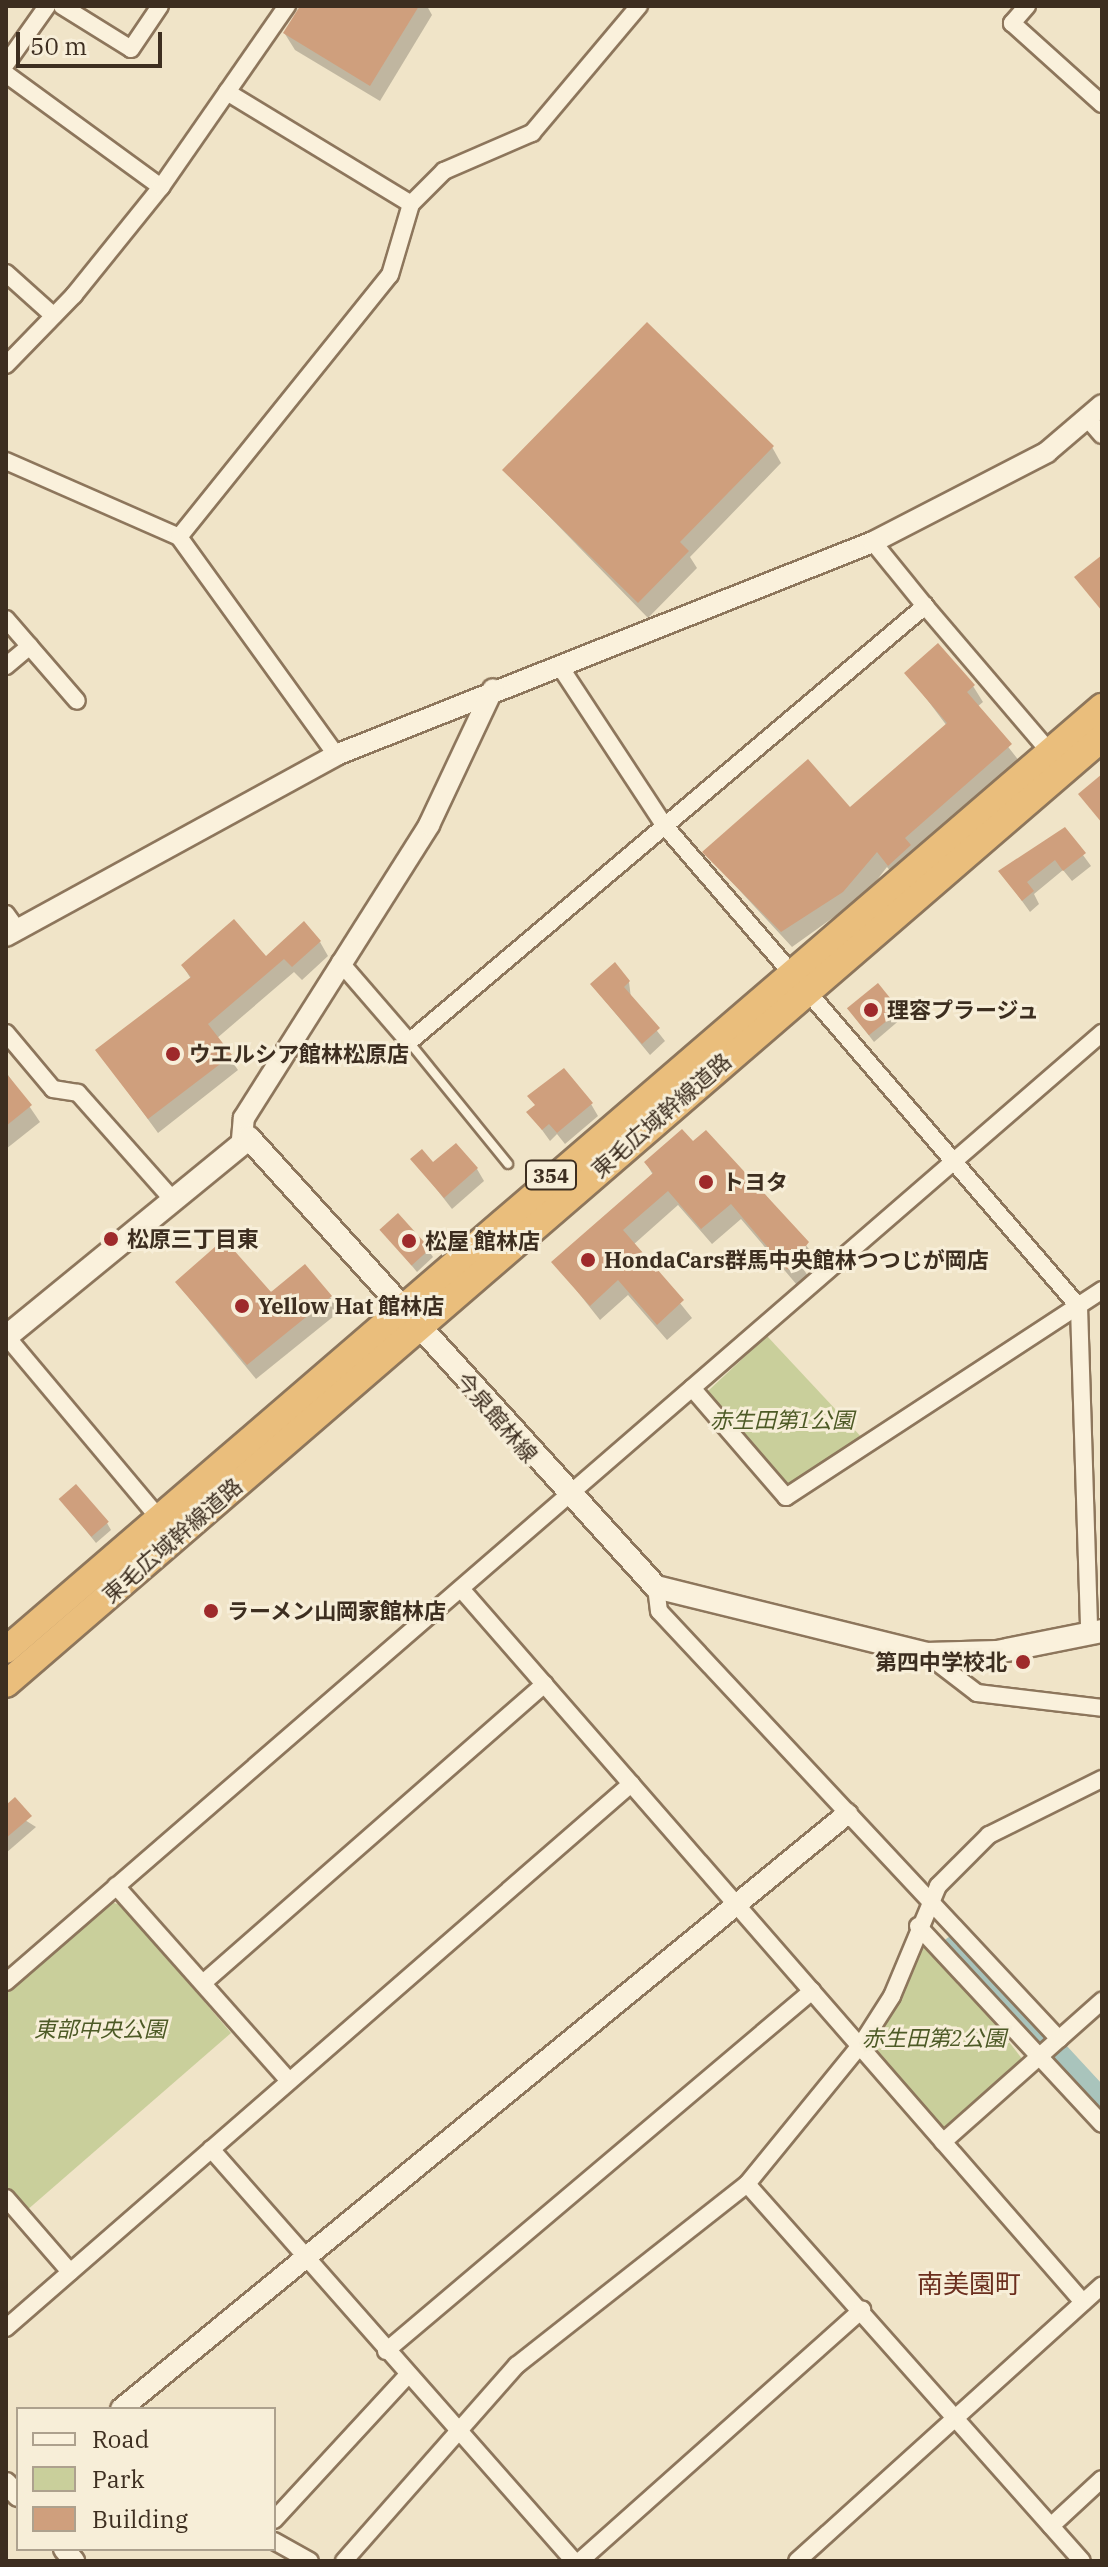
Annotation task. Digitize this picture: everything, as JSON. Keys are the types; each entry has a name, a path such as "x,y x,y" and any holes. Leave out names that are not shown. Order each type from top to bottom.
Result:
{"highway":[{"name":"東毛広域幹線道路","path":"6,1650 399,1306 798,979 1056,760 1102,707"},
{"name":"東毛広域幹線道路","path":"1056,760 1102,738"},
{"name":"東毛広域幹線道路","path":"6,1684 417,1327 798,979"}],"main road":[{"path":"6,1337 242,1139"},
{"name":"今泉館林線","path":"242,1139 260,1143 565,1494 656,1587"},
{"path":"656,1587 926,1654 997,1652 1096,1632"}],"street":[{"path":"6,64 47,6"},
{"path":"62,6 131,49 160,6"},
{"path":"6,365 54,316 161,187 287,6"},
{"path":"179,537 390,275 411,204 444,171 532,133 639,6"},
{"path":"1027,6 1012,23 1102,104"},
{"path":"6,74 161,187"},
{"path":"227,92 411,204"},
{"path":"6,273 54,316"},
{"path":"10,926 336,755 493,689 873,542 1003,478 1095,412 1102,435"},
{"path":"6,461 179,537 336,755"},
{"path":"873,542 1056,760"},
{"path":"340,962 409,1042 925,606"},
{"path":"6,619 77,701"},
{"path":"6,666 30,646"},
{"path":"559,665 664,825 1079,1307 1096,1632"},
{"path":"242,1139 244,1118 429,825 493,689"},
{"path":"6,1033 53,1089 78,1093 172,1199"},
{"path":"6,1982 462,1590 565,1494 1102,1033"},
{"path":"692,1388 786,1497 1102,1290"},
{"path":"6,1337 158,1517"},
{"path":"656,1587 659,1611 1059,2039"},
{"path":"462,1590 1083,2302"},
{"path":"926,1654 977,1693 1102,1708"},
{"path":"203,1983 544,1684"},
{"path":"344,2561 517,2365 747,2184 860,2047 892,1996 930,1902 989,1835 1102,1779"},
{"path":"6,2328 631,1784"},
{"path":"126,2407 302,2254 847,1814"},
{"path":"116,1886 288,2080"},
{"path":"918,1926 1102,2124"},
{"path":"386,2351 812,1991"},
{"path":"943,2142 1102,2001"},
{"path":"211,2149 386,2351 577,2561 862,2310"},
{"path":"747,2184 1082,2561"},
{"path":"6,2198 70,2272"},
{"path":"797,2561 1102,2285"},
{"path":"276,2518 408,2375"},
{"path":"1051,2526 1102,2479"},
{"path":"276,2542 310,2561"}],"lane":[{"path":"409,1042 414,1058 508,1164"}],"green space":[{"name":"赤生田第1公園","path":"767,1336 863,1439 797,1501 700,1398"},
{"name":"東部中央公園","path":"110,1902 122,1905 231,2033 26,2211 6,2188 6,1993"},
{"name":"赤生田第2公園","path":"921,1929 1023,2060 943,2137 862,2043"}],"building":[{"path":"300,6 419,6 370,86 283,33"},
{"path":"647,322 774,446 680,542 689,551 638,603 502,470"},
{"path":"1102,555 1102,611 1074,577"},
{"path":"938,643 975,685 967,692 1012,744 905,838 911,845 888,866 877,852 843,892 781,932 702,852 808,759 850,807 947,723 904,673"},
{"path":"1102,774 1102,823 1078,794"},
{"path":"1065,827 1086,853 1063,871 1055,860 1027,882 1034,891 1022,901 998,871"},
{"path":"234,919 266,956 304,921 321,941 292,967 284,959 208,1024 232,1055 148,1119 95,1050 191,977 181,965"},
{"path":"615,962 630,981 624,987 660,1028 642,1044 590,984"},
{"path":"878,983 900,1010 869,1035 847,1008"},
{"path":"564,1068 593,1103 557,1133 549,1124 542,1130 526,1112 535,1105 527,1096"},
{"path":"6,1073 32,1105 6,1126"},
{"path":"682,1129 693,1141 706,1130 809,1242 787,1270 731,1204 701,1229 668,1191 623,1230 684,1300 657,1325 618,1280 590,1306 551,1262 653,1173 644,1162"},
{"path":"456,1143 478,1168 444,1198 410,1159 422,1149 433,1162"},
{"path":"398,1213 430,1249 412,1265 379,1230"},
{"path":"224,1239 271,1292 305,1264 332,1296 247,1365 175,1282"},
{"path":"76,1484 109,1522 91,1537 59,1499"},
{"path":"15,1797 32,1816 6,1838 6,1805"}],"waterway":[{"path":"957,1952 1102,2109"}],"place":[{"name":"理容プラージュ","path":"871,1010"},
{"name":"ウエルシア館林松原店","path":"173,1054"},
{"name":"トヨタ","path":"706,1182"},
{"name":"松原三丁目東","path":"111,1239"},
{"name":"松屋 館林店","path":"409,1241"},
{"name":"HondaCars群馬中央館林つつじが岡店","path":"588,1260"},
{"name":"Yellow Hat 館林店","path":"242,1306"},
{"name":"ラーメン山岡家館林店","path":"211,1611"},
{"name":"第四中学校北","path":"1023,1662"}],"district":[{"name":"南美園町","path":"969,2284"}]}
